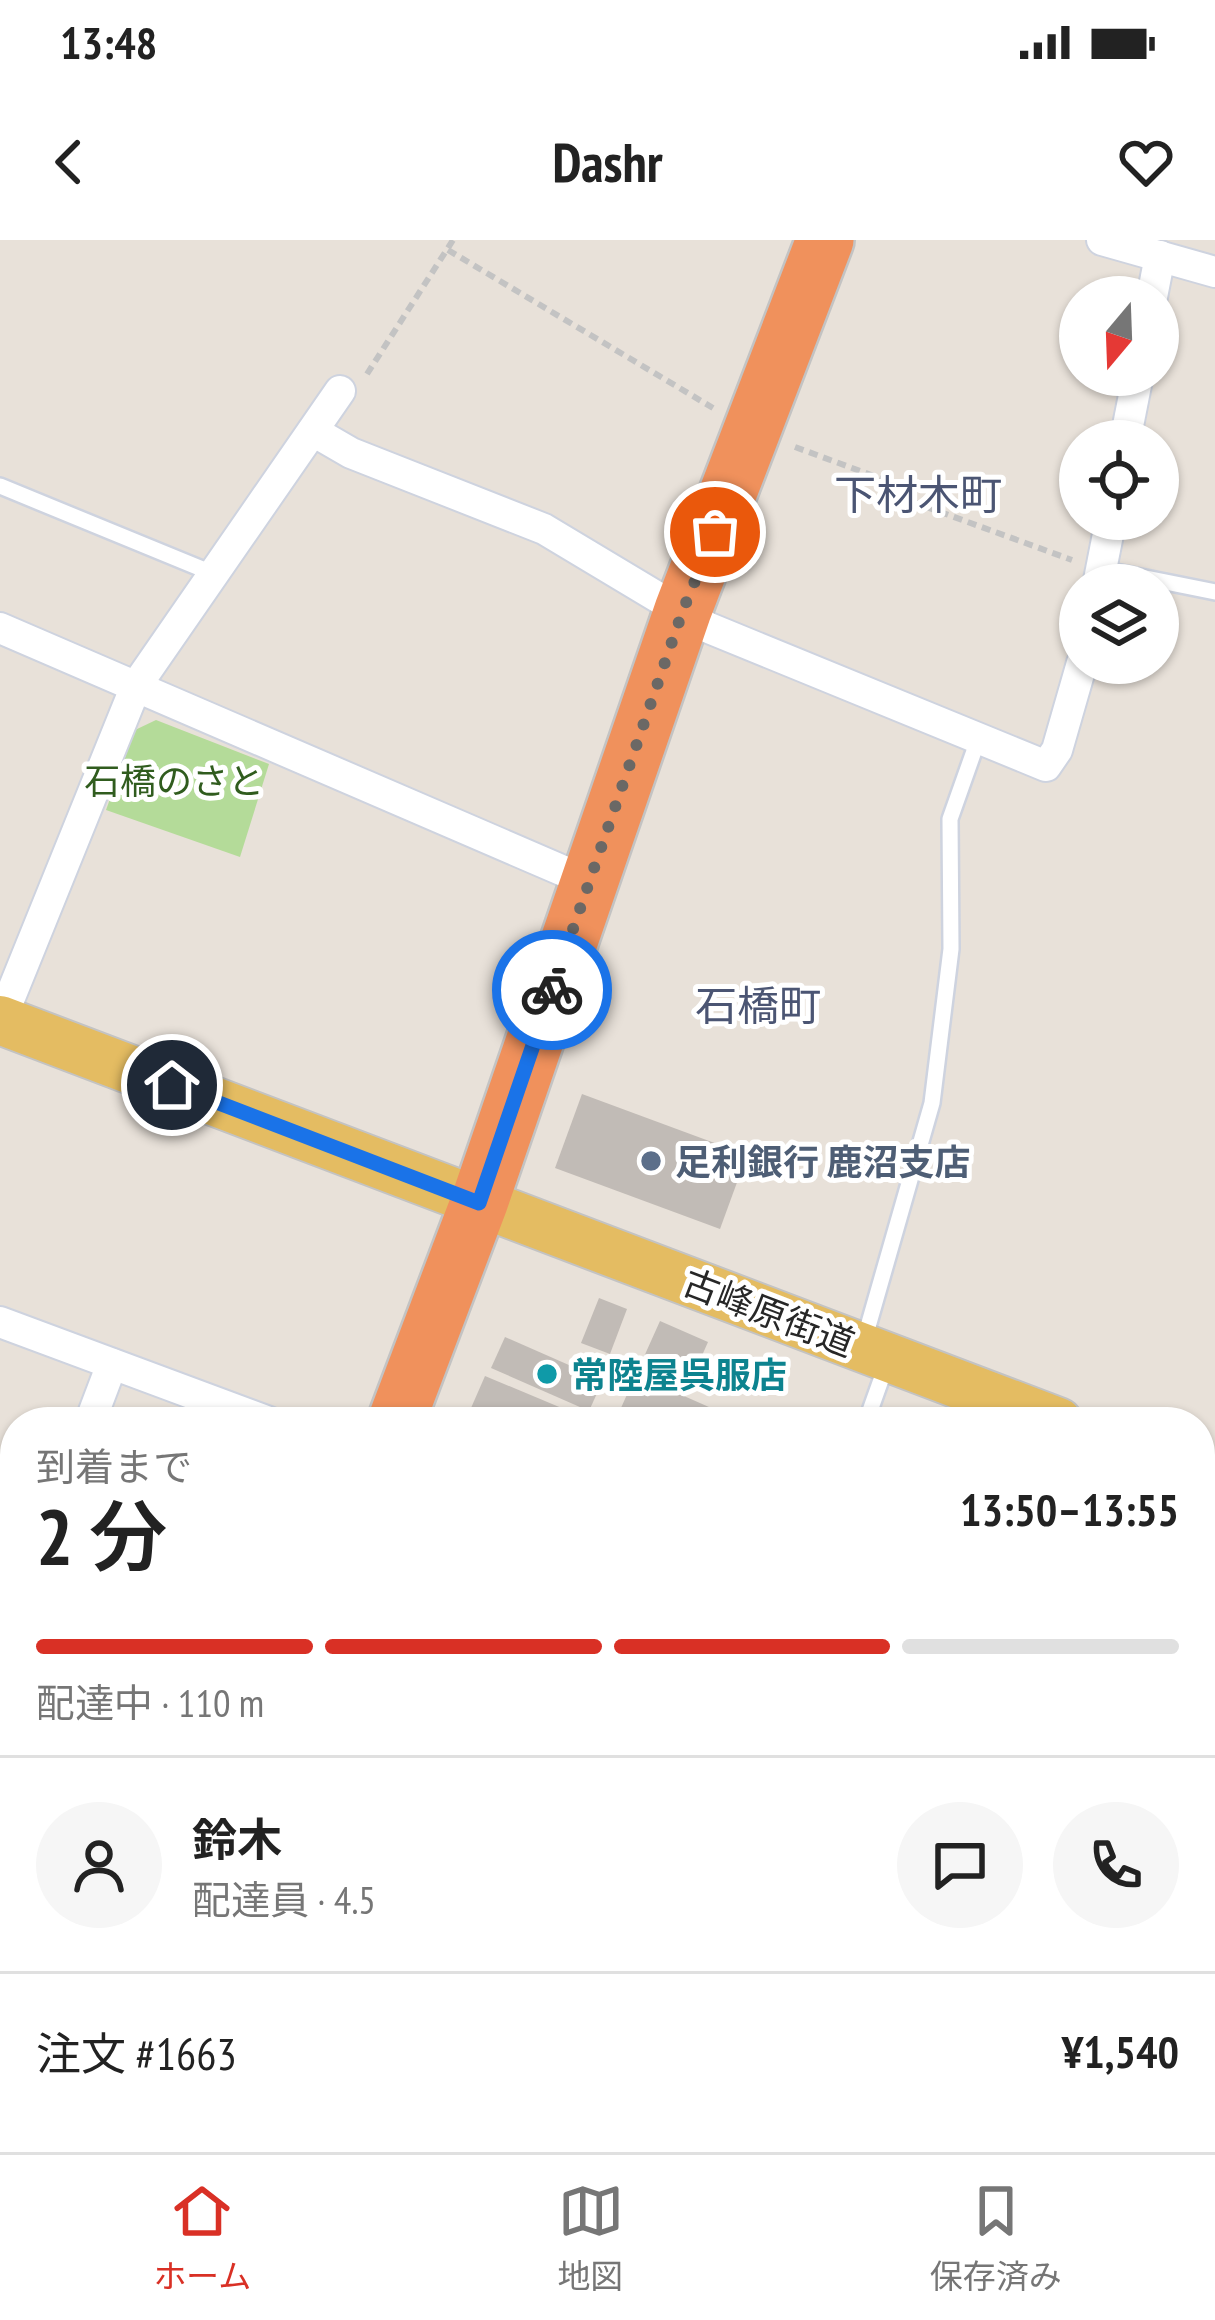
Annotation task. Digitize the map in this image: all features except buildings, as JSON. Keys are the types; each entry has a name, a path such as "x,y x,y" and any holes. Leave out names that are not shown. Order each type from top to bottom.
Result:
{"highway":[{"path":"402,1407 479,1203 683,610 825,240"}],"main road":[{"name":"古峰原街道","path":"0,1020 1019,1407"}],"street":[{"path":"1102,240 1166,248 1215,272"},
{"path":"0,1020 136,686 340,391"},
{"path":"313,431 351,453 544,529 709,628 1046,766 1057,750 1076,684"},
{"path":"0,628 589,882"},
{"path":"0,1322 228,1407"},
{"path":"96,1407 112,1364"}],"lane":[{"path":"0,486 212,573"},
{"path":"1179,587 1215,592"},
{"path":"868,1407 876,1352 932,1103 951,950 950,819 979,737"}],"path":[{"path":"340,391 362,382 453,240"}],"green space":[{"name":"石橋のさと","path":"156,720 269,764 240,857 106,810 135,730"}],"way so far":[{"path":"552,990 683,610 715,532"}],"place":[{"name":"足利銀行 鹿沼支店","path":"651,1161"},
{"name":"常陸屋呉服店","path":"547,1374"}],"district":[{"name":"下材木町","path":"918,494"},
{"name":"石橋町","path":"758,1005"}],"route":[{"path":"172,1085 479,1203 552,990"}]}
